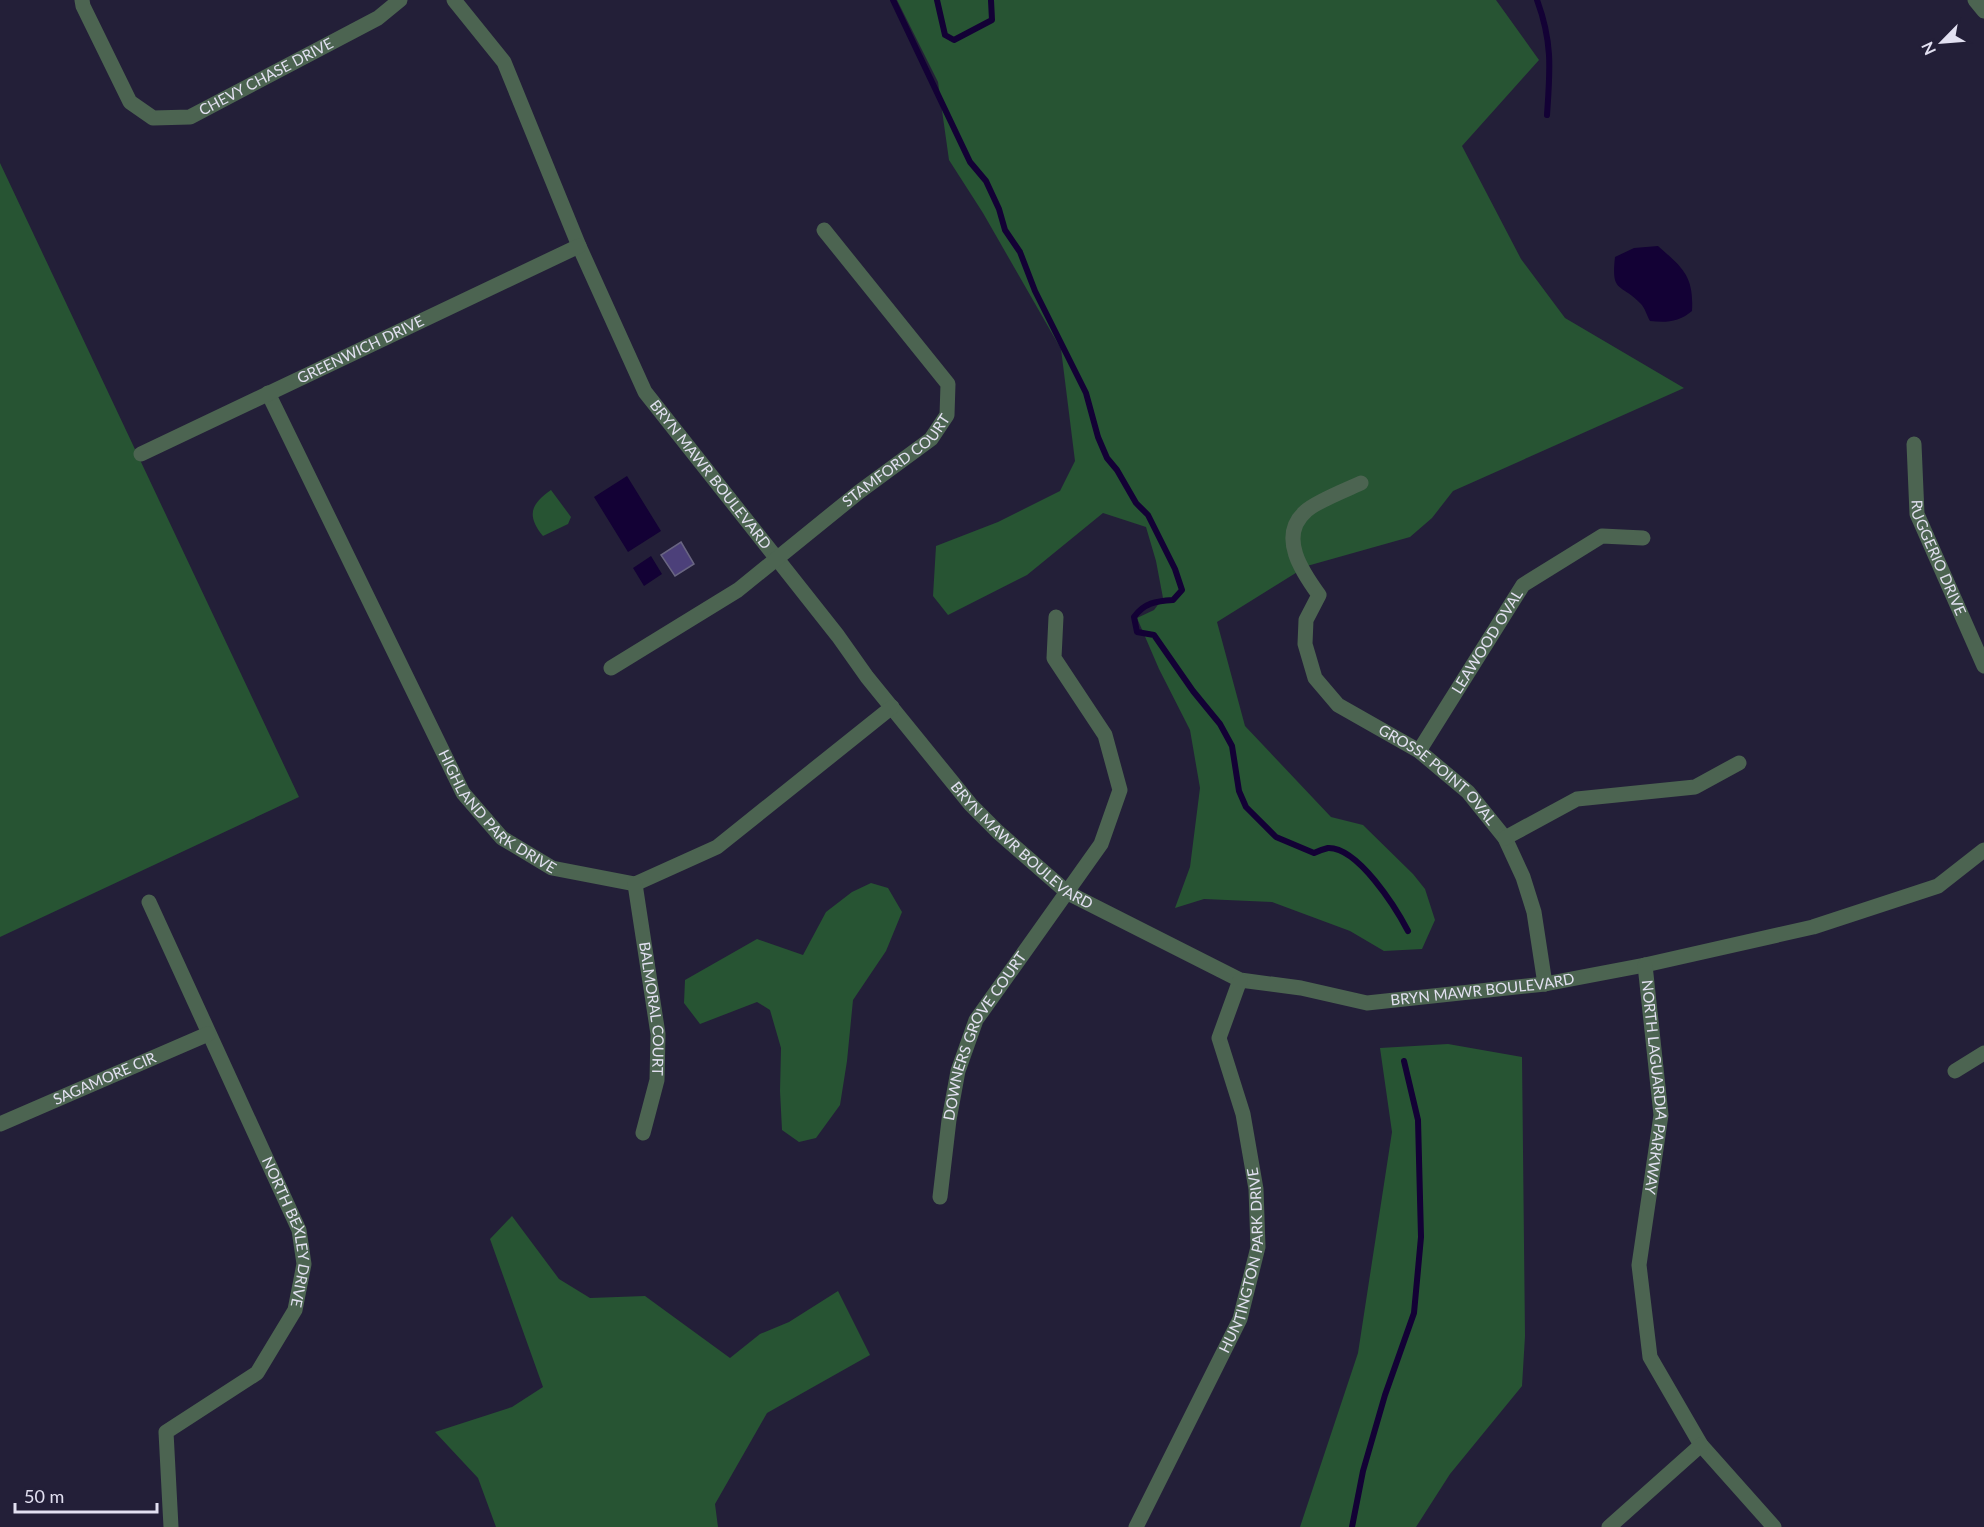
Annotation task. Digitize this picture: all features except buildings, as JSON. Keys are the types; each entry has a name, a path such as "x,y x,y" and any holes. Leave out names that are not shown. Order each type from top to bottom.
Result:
{"street":[{"name":"CHEVY CHASE DRIVE","path":"82,0 130,102 153,118 190,117 378,18 400,0"},
{"name":"BRYN MAWR BOULEVARD","path":"454,0 504,62 579,246 645,392 970,805 1068,893 1240,980 1301,988 1367,1003 1545,984 1645,965 1813,927 1938,886 1984,850"},
{"path":"1974,0 1984,11"},
{"name":"STAMFORD COURT","path":"611,668 738,590 859,492 931,439 947,415 948,384 824,230"},
{"name":"GREENWICH DRIVE","path":"141,454 579,246"},
{"name":"HIGHLAND PARK DRIVE","path":"268,393 463,793 502,838 552,868 635,884"},
{"name":"RUGGERIO DRIVE","path":"1914,444 1917,514 1984,666"},
{"name":"GROSSE POINT OVAL","path":"1361,483 1306,511 1295,526 1293,549 1304,573 1319,595 1306,620 1305,644 1315,678 1338,705 1419,751 1468,792 1505,838 1523,877 1534,912 1545,984"},
{"name":"LEAWOOD OVAL","path":"1419,751 1523,585 1602,536 1643,538"},
{"name":"DOWNERS GROVE COURT","path":"940,1197 949,1120 958,1071 976,1020 1101,844 1120,790 1106,735 1054,658 1056,617"},
{"path":"635,884 717,847 892,707"},
{"path":"1505,838 1577,799 1695,787 1738,764"},
{"name":"BALMORAL COURT","path":"635,884 658,1034 657,1080 643,1132"},
{"name":"NORTH BEXLEY DRIVE","path":"149,902 299,1230 304,1264 295,1310 256,1373 166,1432 171,1527"},
{"name":"NORTH LAGUARDIA PARKWAY","path":"1645,965 1661,1115 1639,1265 1650,1357 1701,1445 1774,1527"},
{"name":"HUNTINGTON PARK DRIVE","path":"1136,1527 1240,1319 1258,1248 1256,1189 1243,1114 1219,1038 1240,980"},
{"name":"SAGAMORE CIR","path":"0,1124 208,1034"},
{"path":"1955,1071 1984,1053"},
{"path":"1609,1527 1701,1445"}],"green space":[{"path":"897,0 1496,0 1539,60 1462,146 1521,259 1565,318 1684,388 1453,491 1432,518 1410,537 1307,566 1217,622 1245,726 1331,817 1363,825 1413,874 1425,889 1435,920 1422,949 1384,951 1350,931 1272,902 1204,899 1175,908 1190,867 1200,788 1190,730 1159,669 1137,618 1154,610 1163,598 1156,561 1146,527 1103,513 1027,575 948,615 933,596 936,546 998,522 1060,491 1075,461 1061,349 983,213 949,160 938,82"},
{"path":"0,163 299,797 0,937"},
{"path":"551,490 571,517 568,524 543,536 534,522 533,510 539,500"},
{"path":"871,883 888,888 902,912 886,951 853,1000 840,1105 816,1138 799,1142 782,1130 781,1048 770,1010 757,1002 700,1024 684,1003 685,980 757,939 803,955 826,912 852,892"},
{"path":"1448,1044 1522,1057 1525,1336 1522,1386 1450,1474 1416,1527 1300,1527 1358,1353 1392,1132 1380,1048"},
{"path":"512,1216 559,1279 590,1298 645,1296 730,1358 760,1334 789,1322 838,1291 870,1355 767,1413 715,1504 718,1527 496,1527 478,1478 435,1432 512,1407 543,1387 490,1239"}],"shaded area":[{"path":"1658,246 1680,267 1691,289 1692,311 1672,321 1650,321 1642,306 1619,286 1614,277 1615,257 1634,248"},
{"path":"627,476 661,531 628,552 594,497"},
{"path":"651,556 662,574 644,586 633,568"}],"waterway":[{"path":"893,0 970,162 986,181 999,209 1005,230 1020,252 1035,291 1086,393 1098,437 1107,458 1117,470 1136,503 1148,515 1175,569 1182,590 1173,600 1151,604 1138,612 1134,617 1137,632 1154,635 1193,691 1220,724 1232,746 1239,791 1246,807 1276,837 1314,853 1328,848 1340,850 1351,857 1375,880 1408,931"},
{"path":"937,0 945,35 954,40 992,20 991,0"},
{"path":"1537,0 1548,44 1547,115"},
{"path":"1352,1527 1363,1471 1385,1395 1414,1313 1421,1237 1418,1120 1404,1061"}]}
